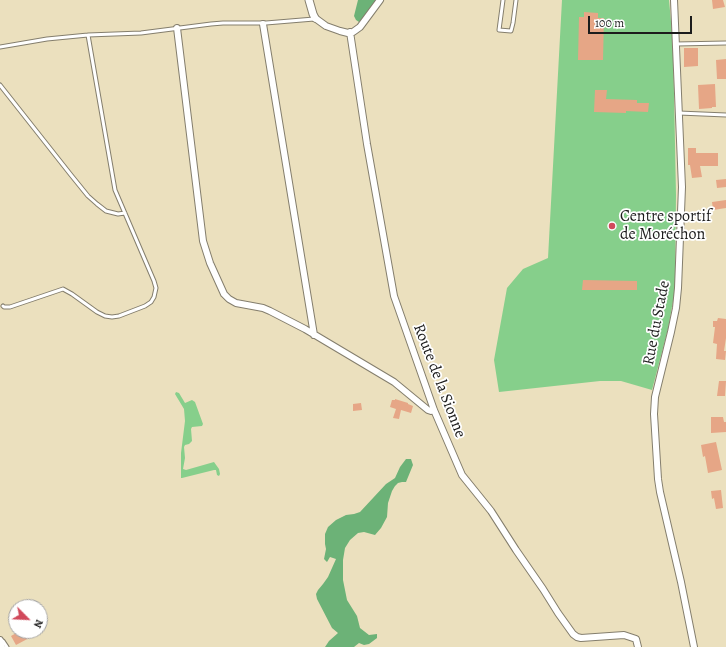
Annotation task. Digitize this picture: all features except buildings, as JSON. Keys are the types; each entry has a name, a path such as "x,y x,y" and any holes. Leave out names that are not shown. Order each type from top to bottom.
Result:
{"street":[{"path":"309,0 313,14 320,22 331,28 350,32 360,27 380,0"},
{"name":"Rue du Stade","path":"674,0 682,187 678,288 671,332 655,395 654,414 659,491 681,582 694,647"},
{"path":"263,24 314,335"},
{"path":"177,28 202,237 208,259 224,294 239,304 263,308 270,311 314,335 394,382 428,410 434,410"},
{"name":"Route de la Sionne","path":"350,32 367,144 392,290 434,410 462,475 491,511 573,634 581,638 624,635 636,639 638,647"},
{"path":"0,640 2,647"}],"lane":[{"path":"503,0 499,30 511,31 516,0"},
{"path":"0,47 47,39 88,35 141,33 220,23 263,24 315,18"},
{"path":"3,306 10,307 63,289 97,312 108,317 119,316 150,303 153,299 155,291 154,281 115,190 88,35"},
{"path":"676,44 726,43"},
{"path":"0,85 88,196 106,211 118,214 124,213"},
{"path":"680,113 726,115"},
{"path":"0,640 3,641 7,647"}],"green space":[{"path":"358,0 377,0 363,20 359,22 354,16"},
{"name":"Centre sportif de Moréchon","path":"562,0 669,0 673,43 676,195 675,290 668,329 652,390 621,381 600,381 499,392 494,360 507,288 523,269 548,258"},
{"path":"176,392 179,393 185,403 192,400 195,402 203,424 202,426 192,427 191,429 192,441 184,447 185,458 183,469 186,470 214,462 219,469 219,476 217,475 216,470 214,470 181,478 181,453 185,421 184,409 175,394"},
{"path":"406,459 411,459 413,465 406,482 398,483 392,491 388,503 387,517 381,528 375,535 364,532 358,533 350,540 345,548 343,560 343,580 347,600 357,616 360,628 369,635 377,634 377,638 369,644 364,645 359,643 354,647 325,647 338,633 332,628 317,599 316,594 328,577 336,559 330,557 327,562 324,559 326,549 325,534 328,527 336,520 346,515 360,512 386,484 395,478"}],"place":[{"name":"Centre sportif de Moréchon","path":"612,226"}]}
